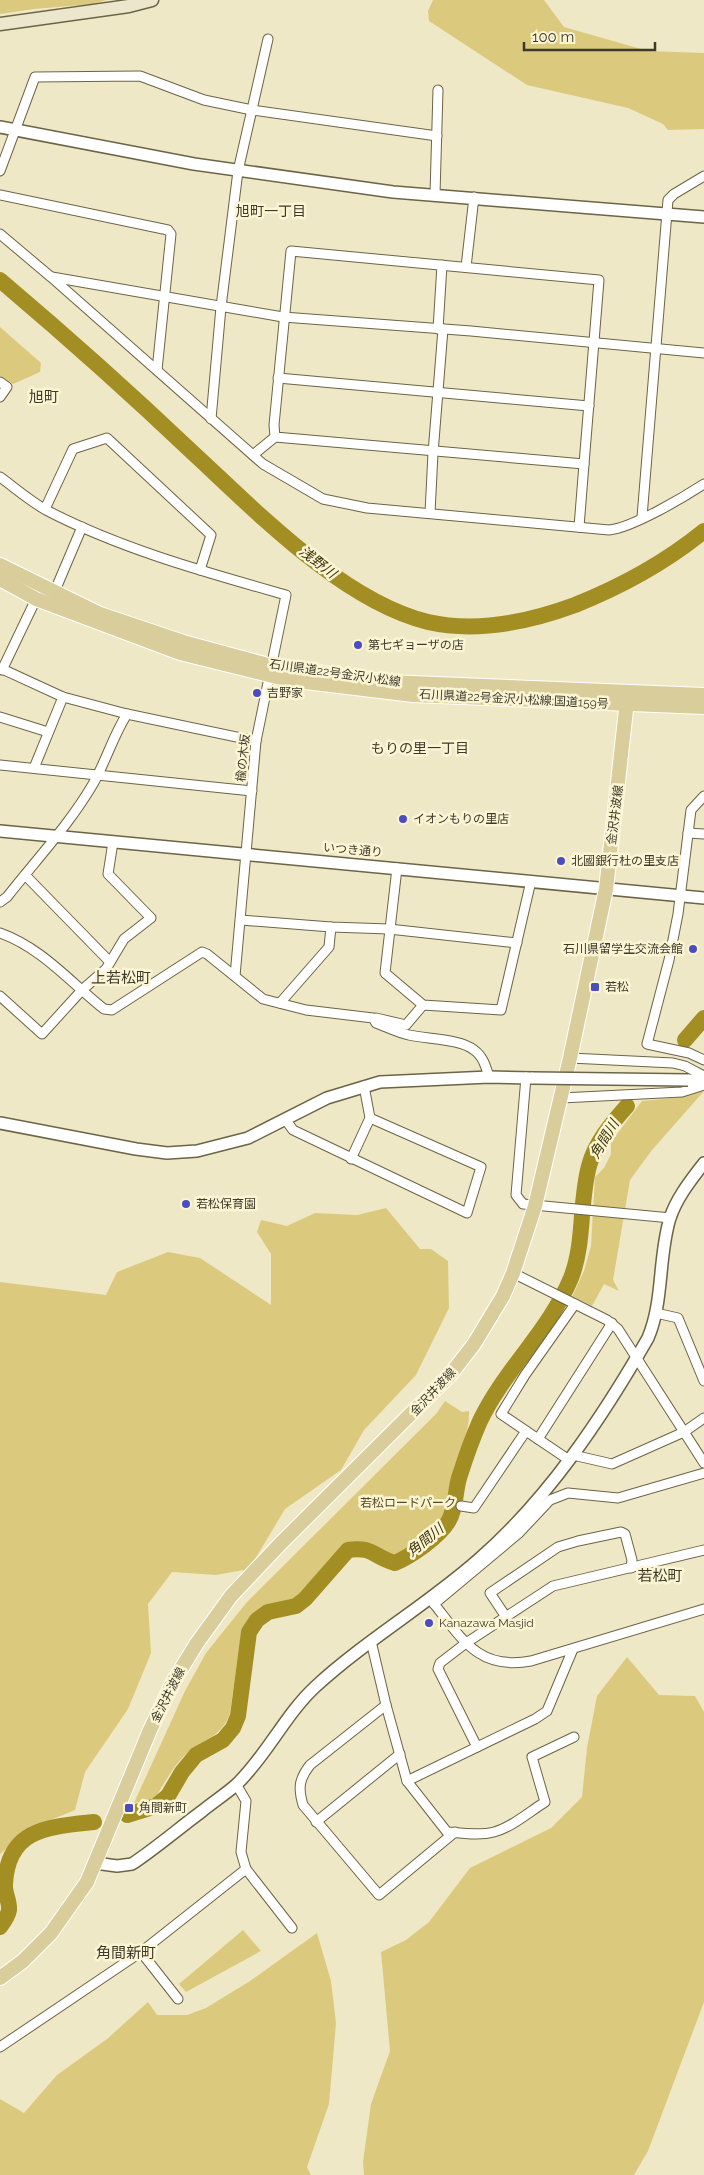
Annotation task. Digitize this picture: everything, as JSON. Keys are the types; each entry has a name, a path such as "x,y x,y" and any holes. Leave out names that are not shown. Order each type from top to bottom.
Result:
{"main road":[{"path":"0,24 129,6 152,0"},
{"name":"石川県道22号金沢小松線","path":"0,565 100,614 271,671"},
{"name":"石川県道22号金沢小松線;国道159号","path":"0,579 36,599 180,654 397,693 628,698"},
{"path":"628,698 704,695"},
{"path":"628,698 704,707"},
{"name":"金沢井波線","path":"0,1978 23,1961 55,1928 87,1882 150,1730 173,1682 197,1642 230,1596 450,1375 489,1322 513,1273 535,1206 570,1058 606,888 628,698"}],"street":[{"path":"211,418 221,307 238,171 268,39"},
{"path":"0,171 35,77 140,76 204,100 252,110 437,136"},
{"path":"435,194 438,90"},
{"path":"0,127 238,171 393,192 474,197 704,217"},
{"path":"642,518 668,200 674,194 704,176"},
{"path":"0,195 168,230 171,234 157,370"},
{"path":"466,267 474,197"},
{"path":"0,234 52,276 254,455 292,482 323,499 367,508 618,530 704,484"},
{"path":"275,437 274,425 283,317 291,251 599,280 579,528"},
{"path":"430,514 438,393 442,265"},
{"path":"52,276 165,298 283,317 441,329 704,353"},
{"path":"278,378 589,406"},
{"path":"0,382 7,387 0,397"},
{"path":"254,455 275,437 584,464"},
{"path":"0,477 44,509 82,527 200,570 211,535 106,438 73,449 44,509"},
{"path":"54,593 82,527"},
{"name":"楡の木坂","path":"200,570 286,595 256,741 236,976"},
{"path":"36,599 1,669 63,697 127,714 256,741"},
{"path":"34,768 63,697"},
{"path":"0,902 7,897 57,836 98,774 127,714"},
{"path":"0,716 48,732"},
{"path":"0,766 98,774 252,791"},
{"path":"704,796 691,810 681,896 669,960 647,1044 689,1053 704,1060"},
{"name":"いつき通り","path":"0,831 704,898"},
{"path":"688,833 704,834"},
{"path":"0,996 42,1034 82,990 106,969 124,939 151,918 108,874 113,842"},
{"path":"397,868 385,973 423,1005 501,1010 531,881"},
{"path":"25,875 110,962"},
{"path":"241,920 331,927 389,929 517,943"},
{"path":"280,1003 329,947 331,927"},
{"path":"0,933 16,939 54,964 104,1009 112,1010 202,952 263,998 306,1010 373,1018 406,1025 423,1005"},
{"path":"373,1018 376,1024 407,1035 463,1044 474,1049 484,1060 489,1077"},
{"path":"570,1058 673,1063 704,1076"},
{"path":"0,1123 136,1149 166,1152 197,1151 248,1138 327,1098 380,1082 489,1077 704,1080"},
{"path":"529,1077 516,1195 524,1204 671,1218"},
{"path":"561,1098 682,1092 704,1085"},
{"path":"351,1159 370,1118 364,1086"},
{"path":"286,1119 292,1130 467,1212 481,1167 370,1118"},
{"path":"432,1601 508,1532 571,1458 637,1357 648,1338 656,1314 665,1241 671,1218 686,1186 704,1162"},
{"path":"513,1273 612,1324 624,1336 704,1463"},
{"path":"572,1303 501,1414 571,1458 612,1464 684,1432 704,1418"},
{"path":"656,1314 678,1318 704,1381"},
{"path":"538,1439 612,1324"},
{"path":"461,1506 474,1508 526,1431"},
{"path":"96,1863 117,1866 132,1864 236,1784 259,1758 308,1694 371,1641 432,1601 519,1533 550,1500 568,1493 618,1498 704,1474"},
{"path":"506,1617 490,1593 558,1548 578,1541 621,1532 626,1534 632,1560 631,1568"},
{"path":"476,1747 438,1669 440,1663 466,1643 553,1586 704,1550"},
{"path":"432,1601 466,1643 478,1654 495,1661 513,1664 573,1649 704,1609"},
{"path":"371,1641 407,1781 447,1832 482,1834 495,1832 520,1819 544,1802 532,1757 574,1737"},
{"path":"407,1781 535,1718 547,1710 573,1649"},
{"path":"386,1705 310,1765 301,1778 299,1791 303,1805 378,1895 455,1832"},
{"path":"316,1822 400,1754"},
{"path":"236,1784 246,1801 241,1852 246,1869 292,1928"},
{"path":"0,2047 141,1952 246,1869"},
{"path":"141,1952 178,1999"}],"green space":[{"path":"0,0 107,0 93,4 0,14"},
{"path":"433,0 544,0 564,27 648,51 704,53 704,129 668,130 663,124 628,108 527,85 429,21 428,11"},
{"path":"0,327 41,363 40,372 13,384 0,376"},
{"path":"704,1089 652,1150 630,1180 613,1280 619,1291 604,1284 592,1306 572,1297 584,1271 591,1246 595,1177 604,1168 611,1154 611,1142 642,1101 681,1097"},
{"path":"386,1208 420,1249 431,1249 448,1261 449,1308 416,1375 364,1430 341,1470 285,1509 249,1569 216,1575 172,1572 148,1604 151,1653 128,1709 85,1772 75,1810 31,1828 0,1854 0,1282 106,1295 117,1272 168,1252 200,1258 271,1305 271,1254 257,1232 261,1220 287,1226 315,1213 357,1215"},
{"name":"若松ロードパーク","path":"445,1401 462,1412 469,1411 469,1419 466,1435 452,1474 453,1509 445,1525 430,1541 411,1555 395,1563 382,1559 365,1548 348,1550 294,1599 262,1608 250,1618 241,1634 230,1713 223,1727 197,1745 180,1760 155,1798 134,1803 185,1691 206,1653 247,1602 436,1414"},
{"path":"627,1657 659,1695 695,1696 704,1712 704,2002 648,2151 634,2175 364,2175 363,2162 371,2104 390,2051 381,1952 406,1940 429,1922 470,1868 551,1828 582,1797 587,1748 597,1696"},
{"path":"243,1930 261,1951 186,1992 179,1984"},
{"path":"317,1933 331,1981 336,2023 329,2104 307,2167 311,2175 0,2175 0,2099 24,2113 57,2075 107,2039 148,2002 157,2015 187,2015 206,2008 250,1981"}],"waterway":[{"name":"浅野川","path":"0,280 97,364 243,500 301,551 364,595 396,611 428,622 446,625 484,626 521,621 575,605 626,582 674,553 704,531"},
{"name":"角間川","path":"685,1040 704,1018"},
{"name":"角間川","path":"127,1815 156,1806 168,1796 182,1772 196,1755 223,1740 233,1728 238,1716 249,1632 257,1620 268,1612 296,1606 305,1599 348,1550 368,1551 395,1563 409,1556 444,1528 451,1517 459,1478 480,1421 502,1384 551,1315 571,1278 578,1251 589,1166 595,1149 604,1134 627,1106"},
{"name":"角間川","path":"0,1927 7,1917 9,1910 5,1887 8,1865 14,1851 22,1841 46,1829 94,1822"}],"place":[{"name":"第七ギョーザの店","path":"358,645"},
{"name":"吉野家","path":"257,693"},
{"name":"イオンもりの里店","path":"403,819"},
{"name":"北國銀行杜の里支店","path":"561,861"},
{"name":"石川県留学生交流会館","path":"693,949"},
{"name":"若松","path":"595,987"},
{"name":"若松保育園","path":"186,1204"},
{"name":"Kanazawa Masjid","path":"429,1623"},
{"name":"角間新町","path":"129,1808"}],"district":[{"name":"旭町一丁目","path":"271,211"},
{"name":"旭町","path":"44,397"},
{"name":"もりの里一丁目","path":"420,748"},
{"name":"上若松町","path":"121,978"},
{"name":"若松町","path":"660,1576"},
{"name":"角間新町","path":"126,1953"}]}
